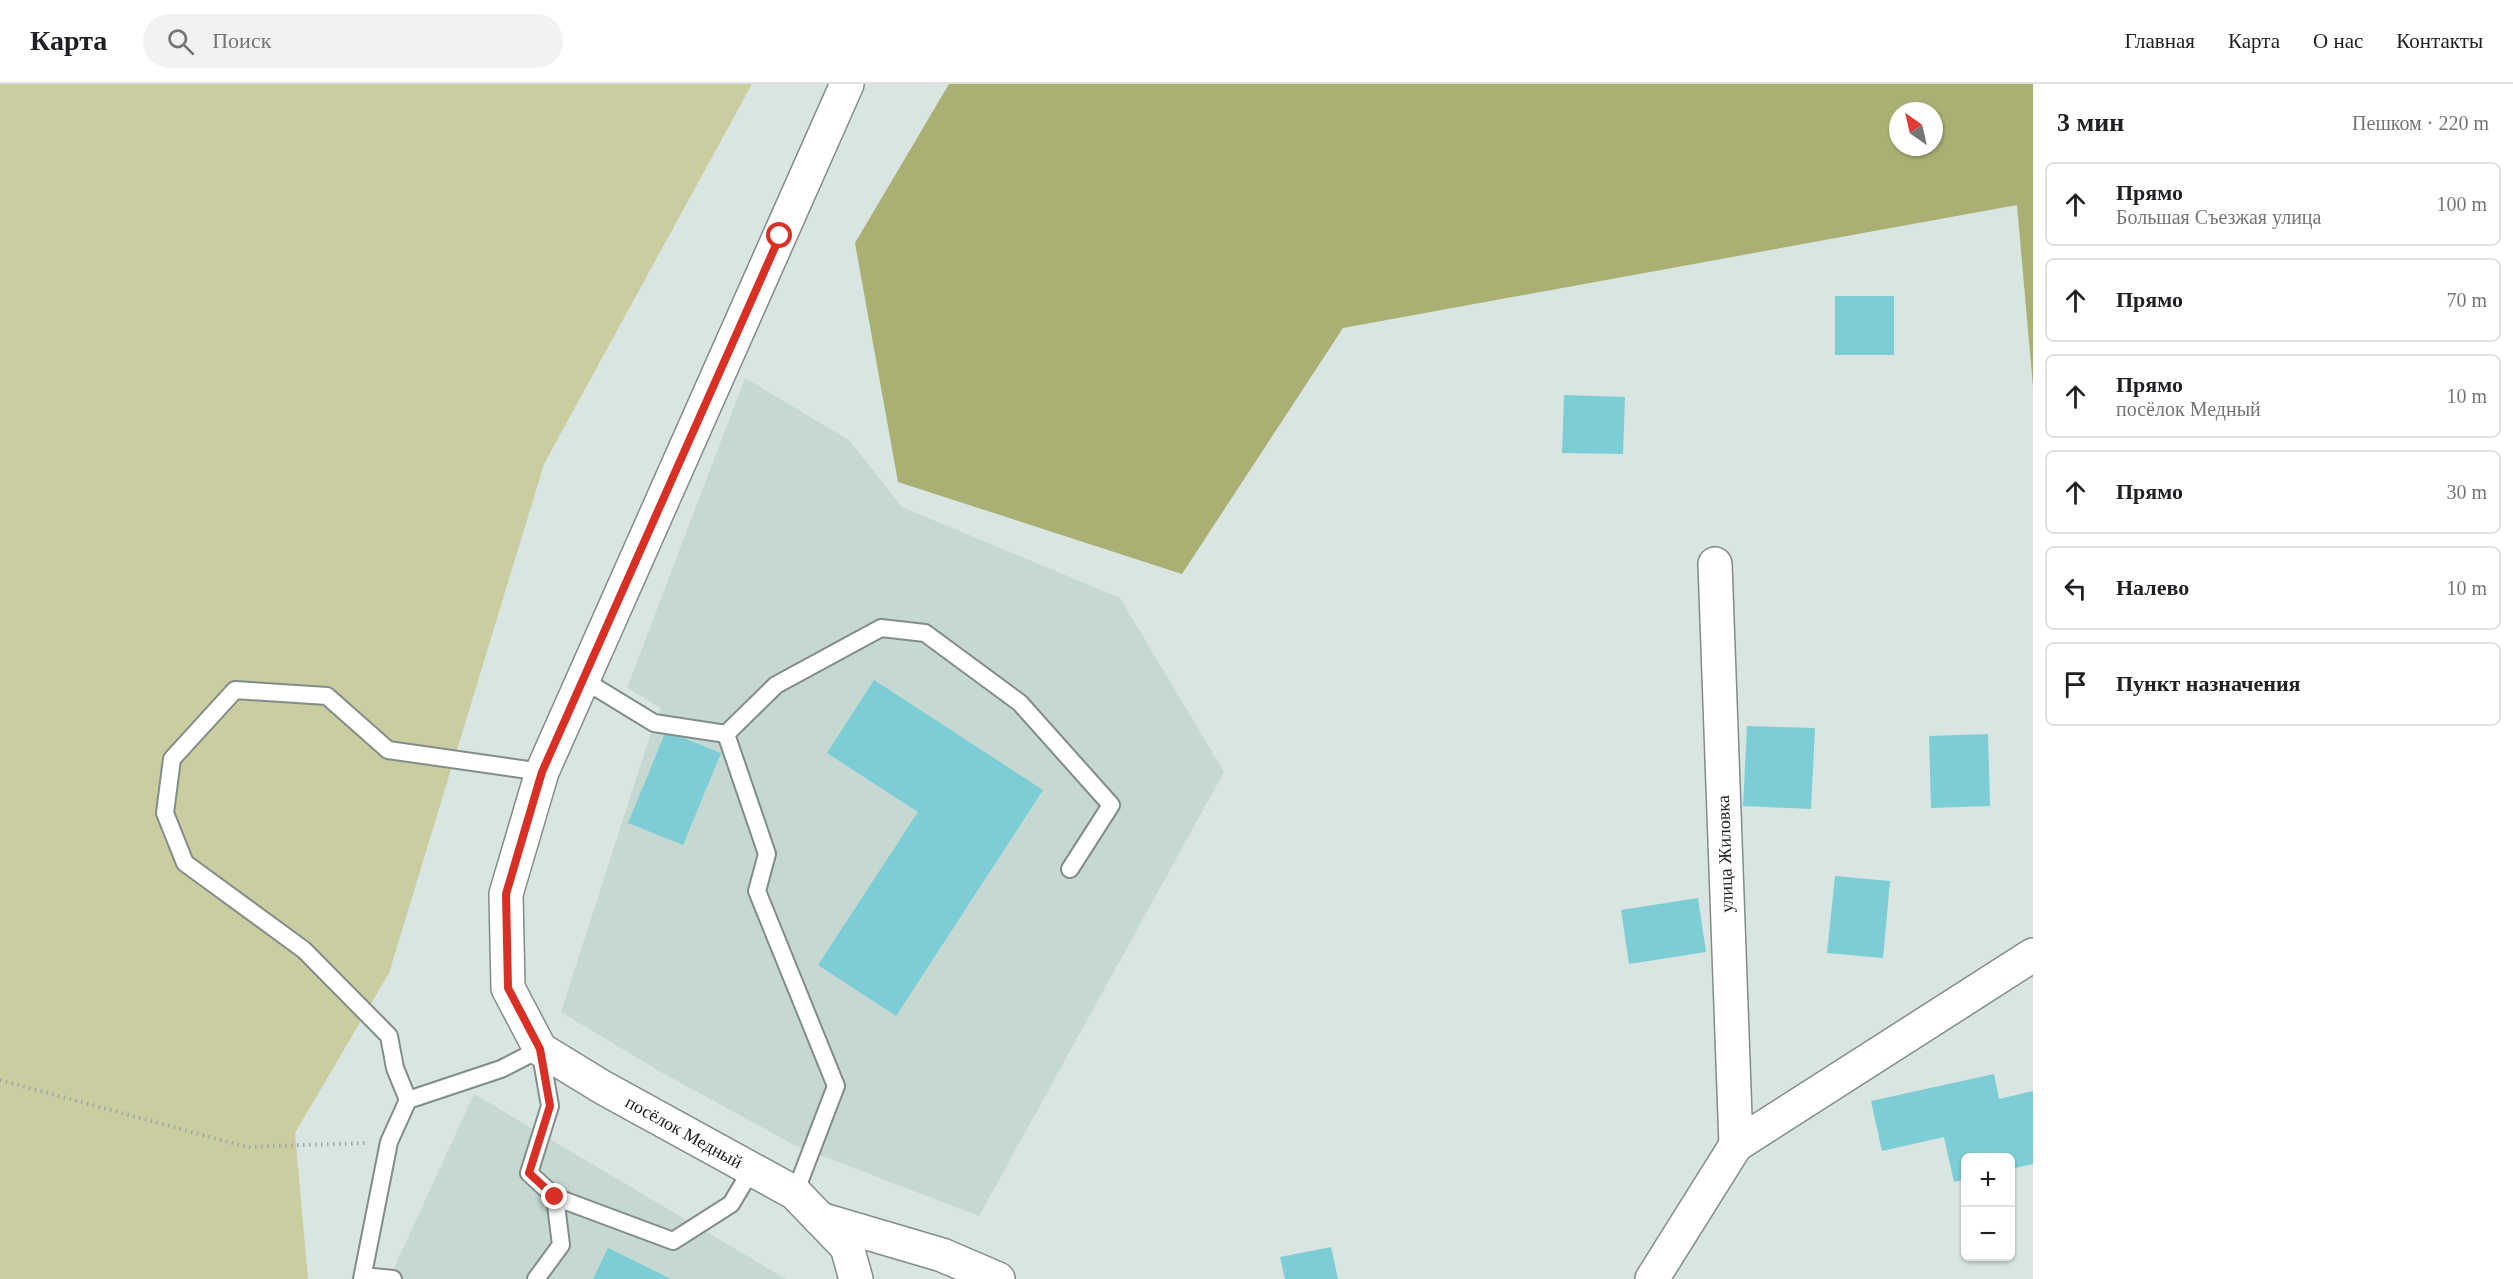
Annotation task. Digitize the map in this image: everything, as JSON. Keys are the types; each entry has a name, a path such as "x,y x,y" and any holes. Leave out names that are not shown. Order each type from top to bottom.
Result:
{"street":[{"path":"540,1049 508,988 506,894 542,772 847,84"},
{"name":"улица Жиловка","path":"1714,564 1736,1145"},
{"path":"1652,1279 1736,1145 2033,955"},
{"name":"посёлок Медный","path":"540,1049 602,1087 795,1193 847,1247 856,1279"},
{"path":"820,1219 942,1255 998,1279"}],"lane":[{"path":"726,734 776,685 881,628 926,633 1020,703 1111,805 1070,869"},
{"path":"582,679 654,723 726,734"},
{"path":"393,1279 362,1277 389,1142 408,1100 395,1068 389,1036 304,950 185,863 165,813 172,759 235,690 327,696 388,750 542,772"},
{"path":"726,734 767,855 758,891 836,1086 795,1193"},
{"path":"408,1100 501,1070 540,1049 550,1106 529,1173 555,1197 673,1241 731,1204 752,1169"},
{"path":"537,1279 561,1245 555,1197"}],"path":[{"path":"0,1080 247,1147 389,1142"}],"shaded area":[{"path":"745,378 849,440 902,507 1120,598 1224,772 979,1216 794,1145 661,1072 561,1012 654,723 661,708 627,688"},
{"path":"474,1094 786,1279 389,1279"}],"green space":[{"path":"0,84 752,84 544,464 389,973 295,1133 308,1279 0,1279"},
{"path":"949,84 2033,84 2033,387 2017,205 1343,328 1182,574 898,482 855,243"}],"building":[{"path":"1835,296 1894,296 1894,355 1835,355"},
{"path":"1564,395 1625,397 1623,454 1562,453"},
{"path":"874,680 1043,790 896,1016 818,965 918,812 827,753"},
{"path":"1747,726 1815,728 1811,809 1743,806"},
{"path":"666,731 721,753 683,845 628,823"},
{"path":"1988,734 1990,806 1931,808 1929,736"},
{"path":"1835,876 1890,881 1883,958 1827,953"},
{"path":"1698,898 1706,952 1629,964 1621,910"},
{"path":"1994,1074 1999,1099 2033,1091 2033,1164 2015,1168 2015,1153 1961,1153 1961,1180 1954,1182 1944,1137 1882,1151 1871,1101"},
{"path":"1331,1247 1338,1279 1285,1279 1280,1257"},
{"path":"608,1248 671,1279 593,1279"}],"route":[{"path":"555,1197 529,1173 550,1106 540,1049 508,988 506,894 542,772 780,236"}]}
